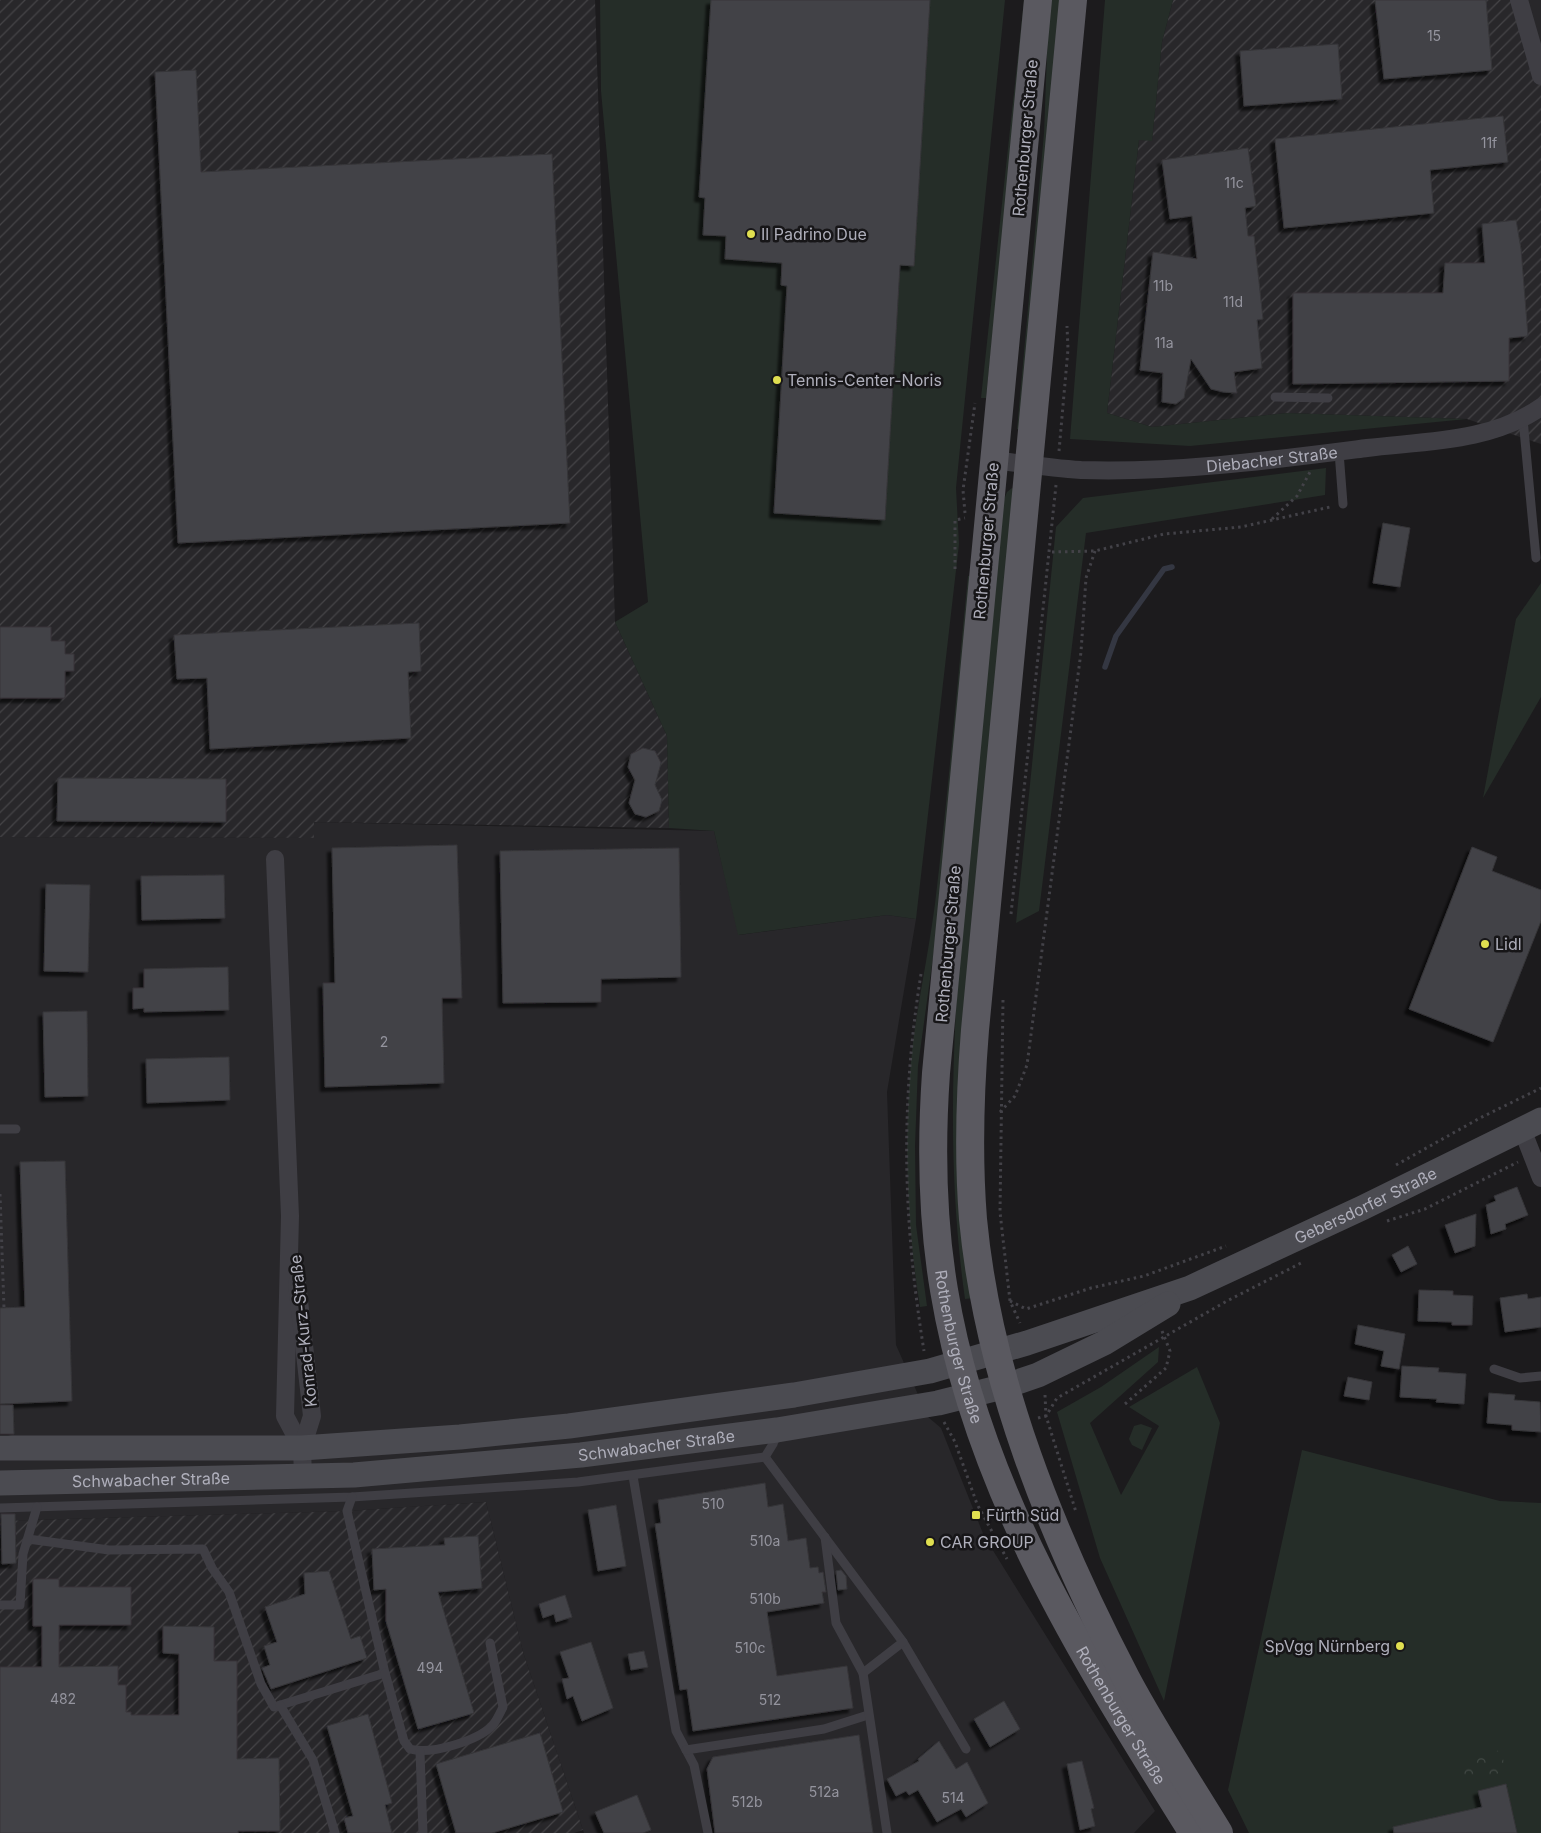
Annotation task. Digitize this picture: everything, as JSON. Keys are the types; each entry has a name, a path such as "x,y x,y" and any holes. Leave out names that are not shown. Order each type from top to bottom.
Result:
{"main road":[{"name":"Rothenburger Straße","path":"1038,0 934,1111 937,1241 944,1292 960,1363 969,1396 998,1479 1052,1596 1093,1671 1193,1833"},
{"name":"Rothenburger Straße","path":"1073,0 978,989 971,1094 970,1155 973,1219 983,1288 997,1352 1006,1386 1043,1496 1086,1596 1127,1680 1219,1833"},
{"name":"Gebersdorfer Straße","path":"997,1352 1190,1288 1362,1208 1532,1125"},
{"name":"Gebersdorfer Straße","path":"1006,1386 1046,1371 1156,1314 1190,1288"},
{"name":"Schwabacher Straße","path":"0,1448 302,1448 568,1426 887,1380 960,1363 997,1352"},
{"name":"Schwabacher Straße","path":"0,1483 354,1475 514,1462 777,1430 912,1408 1006,1386"}],"street":[{"path":"1519,0 1541,76"},
{"name":"Diebacher Straße","path":"994,460 1058,468 1150,469 1320,454 1482,434 1523,419 1541,407"},
{"name":"Konrad-Kurz-Straße","path":"275,858 290,1216 285,1416 302,1448"},
{"path":"1532,1125 1532,1155 1541,1178"},
{"name":"Konrad-Kurz-Straße","path":"290,1216 312,1416 302,1448"},
{"path":"302,1448 303,1476"}],"lane":[{"path":"1275,397 1328,398"},
{"path":"1523,419 1536,558"},
{"path":"1339,452 1343,504"},
{"path":"0,1129 16,1129"},
{"path":"1494,1369 1520,1378 1541,1376"},
{"path":"766,1457 774,1444 777,1430"},
{"path":"0,1508 352,1498 632,1476 766,1457"},
{"path":"766,1457 903,1642 966,1749"},
{"path":"632,1476 676,1731 694,1765 708,1833"},
{"path":"352,1498 347,1511 385,1673 404,1741 410,1749 420,1752 474,1739 493,1724 503,1708 490,1643"},
{"path":"0,1606 20,1605 23,1554 37,1507"},
{"path":"825,1537 836,1623 863,1673 887,1833"},
{"path":"28,1540 109,1550 203,1549 212,1568 229,1592 261,1684 274,1707 385,1673"},
{"path":"863,1673 903,1642"},
{"path":"280,1705 313,1760 332,1831"},
{"path":"686,1750 824,1730 868,1715"},
{"path":"420,1752 423,1833"}],"path":[{"path":"1271,520 1296,496 1320,454"},
{"path":"1010,919 1058,468"},
{"path":"1052,552 1094,551 1164,534 1241,527 1343,504"},
{"path":"955,569 955,520 965,518"},
{"path":"1000,1112 1015,1096 1027,1065 1081,652 1086,578 1094,551"},
{"path":"1003,996 1000,1212 1010,1300 1021,1325"},
{"path":"1480,1118 1541,1088"},
{"path":"1382,1223 1425,1209 1532,1155"},
{"path":"0,1194 4,1308"},
{"path":"1037,1418 1046,1416 1057,1398 1305,1260"},
{"path":"1010,1300 1026,1309 1090,1288 1144,1276"},
{"path":"918,1316 928,1314"},
{"path":"1125,1404 1166,1368 1170,1351 1156,1314"},
{"path":"1043,1390 1046,1399 1046,1416 1077,1518"},
{"path":"942,1418 955,1442"}],"shaded area":[{"path":"0,0 595,0 615,622 667,736 669,828 314,822 314,838 0,837"},
{"path":"1173,0 1524,0 1541,56 1541,444 1467,419 1287,413 1152,427 1107,413 1139,140 1152,140 1162,42"},
{"path":"1524,0 1541,0 1541,56"},
{"path":"314,822 714,831 739,935 887,915 916,919 887,1092 896,1345 928,1417 941,1428 984,1536 1155,1811 1134,1833 584,1833 523,1652 486,1502 347,1511 0,1521 0,837 313,838"},
{"path":"486,1502 523,1652 583,1830 574,1833 0,1833 0,1521 347,1511"}],"green space":[{"name":"Tennis-Center-Noris","path":"600,0 1005,0 956,488 959,544 916,919 887,915 738,935 714,831 669,828 667,736 615,622 648,602 601,91"},
{"path":"1024,0 1028,0 986,398 981,398"},
{"path":"1049,0 1061,0 1020,430 1017,429 1044,133"},
{"path":"1105,0 1173,0 1162,42 1152,141 1139,140 1107,413 1152,427 1287,413 1467,419 1190,446 1070,439"},
{"path":"1326,468 1325,495 1086,533 1039,911 1016,923 1056,527 1083,498"},
{"path":"1012,488 1014,489 974,1298 965,1299 954,1183 953,1124 956,1008 965,891 1001,507 1007,492"},
{"path":"968,576 973,576 939,914 918,1066 915,1146 916,1225 927,1306 920,1307 915,1274 907,1175 910,1075 915,1025 935,904"},
{"path":"1541,583 1541,697 1483,798 1516,619"},
{"path":"1159,1347 1158,1362 1090,1423 1121,1495 1159,1426 1129,1407 1197,1367 1220,1423 1164,1701 1100,1558 1057,1412 1101,1387"},
{"path":"1141,1424 1152,1428 1142,1450 1132,1445 1129,1439 1134,1426"},
{"name":"SpVgg Nürnberg","path":"1302,1450 1500,1501 1541,1503 1541,1833 1249,1833 1228,1790"},
{"path":"1501,1750 1506,1772 1460,1781 1457,1765 1472,1762 1471,1757"}],"building":[{"path":"711,0 930,0 914,266 900,265 885,520 774,513 787,286 781,285 782,263 725,259 726,236 703,235 705,198 699,197"},
{"path":"1375,0 1486,0 1492,70 1384,79"},
{"path":"1338,44 1342,99 1244,106 1240,51"},
{"path":"196,70 201,172 552,154 570,523 178,543 155,72"},
{"path":"1503,116 1508,162 1430,170 1434,213 1284,228 1275,139"},
{"path":"1248,148 1256,206 1245,208 1248,236 1254,236 1263,319 1257,320 1262,368 1234,372 1237,393 1223,392 1211,389 1191,359 1184,398 1176,404 1162,402 1163,373 1140,370 1153,252 1197,259 1192,216 1170,219 1162,160"},
{"path":"1516,220 1521,249 1528,336 1509,338 1509,381 1293,384 1293,293 1443,293 1445,263 1485,263 1482,224"},
{"path":"1383,523 1410,528 1400,587 1373,583"},
{"path":"419,623 421,671 408,672 411,738 210,749 207,678 177,679 174,635"},
{"path":"0,627 51,627 51,641 65,641 65,654 74,654 74,671 65,671 65,698 0,698"},
{"path":"643,748 655,751 661,763 655,785 662,800 659,811 646,817 635,814 629,803 635,780 628,767 631,754"},
{"path":"58,778 226,779 226,822 57,821"},
{"path":"457,845 462,998 442,998 444,1083 325,1087 323,983 335,983 332,848"},
{"path":"1472,847 1497,857 1492,871 1541,890 1541,921 1493,1042 1409,1009"},
{"path":"679,848 681,977 601,979 601,1002 503,1003 500,851"},
{"path":"224,875 225,918 142,920 141,876"},
{"path":"46,884 90,885 88,972 44,971"},
{"path":"228,967 229,1010 144,1012 144,1008 133,1009 133,988 144,988 144,969"},
{"path":"87,1011 88,1096 45,1097 43,1012"},
{"path":"229,1057 230,1100 147,1103 146,1059"},
{"path":"65,1161 72,1401 0,1404 0,1308 25,1307 20,1162"},
{"path":"1517,1187 1528,1215 1505,1224 1506,1229 1491,1234 1486,1205 1496,1201 1494,1196"},
{"path":"1476,1214 1475,1246 1455,1253 1445,1225"},
{"path":"1408,1246 1417,1264 1401,1272 1392,1255"},
{"path":"1419,1290 1453,1291 1453,1295 1473,1296 1472,1325 1452,1325 1452,1322 1418,1321"},
{"path":"1527,1294 1528,1299 1541,1297 1541,1327 1505,1332 1500,1298"},
{"path":"1358,1325 1405,1334 1399,1369 1381,1366 1384,1351 1355,1344"},
{"path":"1402,1366 1439,1368 1438,1372 1466,1374 1464,1404 1436,1402 1437,1399 1400,1397"},
{"path":"1348,1377 1372,1382 1369,1400 1344,1396"},
{"path":"1489,1393 1515,1395 1514,1400 1540,1402 1541,1432 1512,1430 1512,1425 1487,1423"},
{"path":"0,1405 13,1405 14,1434 0,1434"},
{"path":"765,1483 768,1507 783,1504 788,1541 806,1538 810,1568 818,1567 819,1573 823,1572 826,1592 822,1592 824,1603 767,1612 777,1676 847,1666 853,1708 693,1731 687,1689 680,1690 655,1524 661,1523 658,1500"},
{"path":"616,1505 626,1566 598,1571 588,1510"},
{"path":"1,1514 15,1514 16,1563 2,1564"},
{"path":"478,1536 482,1588 438,1592 474,1713 418,1729 386,1621 386,1589 374,1590 372,1549 445,1545 444,1538"},
{"path":"841,1570 846,1576 847,1589 838,1590 836,1571"},
{"path":"329,1571 351,1639 360,1636 367,1658 271,1689 262,1668 270,1665 264,1646 277,1642 265,1607 305,1594 304,1573"},
{"path":"33,1579 59,1579 59,1587 131,1587 131,1625 59,1625 59,1667 118,1666 118,1685 126,1685 126,1712 131,1712 131,1715 179,1715 179,1654 163,1653 163,1626 214,1627 214,1661 237,1661 237,1759 279,1758 280,1831 238,1831 238,1833 0,1833 0,1667 42,1667 42,1626 33,1626"},
{"path":"565,1595 572,1617 556,1622 554,1614 543,1618 539,1604"},
{"path":"591,1642 613,1708 582,1721 573,1696 567,1699 562,1679 569,1678 560,1652"},
{"path":"644,1651 648,1667 631,1670 628,1654"},
{"path":"1004,1701 1020,1729 990,1747 974,1719"},
{"path":"368,1714 392,1803 385,1805 392,1833 348,1833 344,1818 353,1816 327,1726"},
{"path":"540,1733 563,1812 492,1833 456,1833 436,1764"},
{"path":"859,1735 873,1833 715,1833 707,1769 713,1757"},
{"path":"939,1741 956,1769 967,1762 988,1803 966,1817 961,1809 937,1822 918,1790 909,1795 906,1791 896,1796 887,1779 919,1761 918,1759"},
{"path":"1082,1761 1094,1808 1091,1809 1095,1826 1080,1830 1067,1764"},
{"path":"1506,1784 1517,1833 1394,1833 1393,1827 1482,1807 1478,1791"},
{"path":"637,1795 651,1830 643,1833 604,1833 595,1812"}],"waterway":[{"path":"1105,667 1116,636 1164,569 1172,567"}],"place":[{"name":"Il Padrino Due","path":"751,234"},
{"name":"Tennis-Center-Noris","path":"777,380"},
{"name":"Lidl","path":"1485,944"},
{"name":"Fürth Süd","path":"976,1515"},
{"name":"CAR GROUP","path":"930,1542"},
{"name":"SpVgg Nürnberg","path":"1400,1646"}]}
